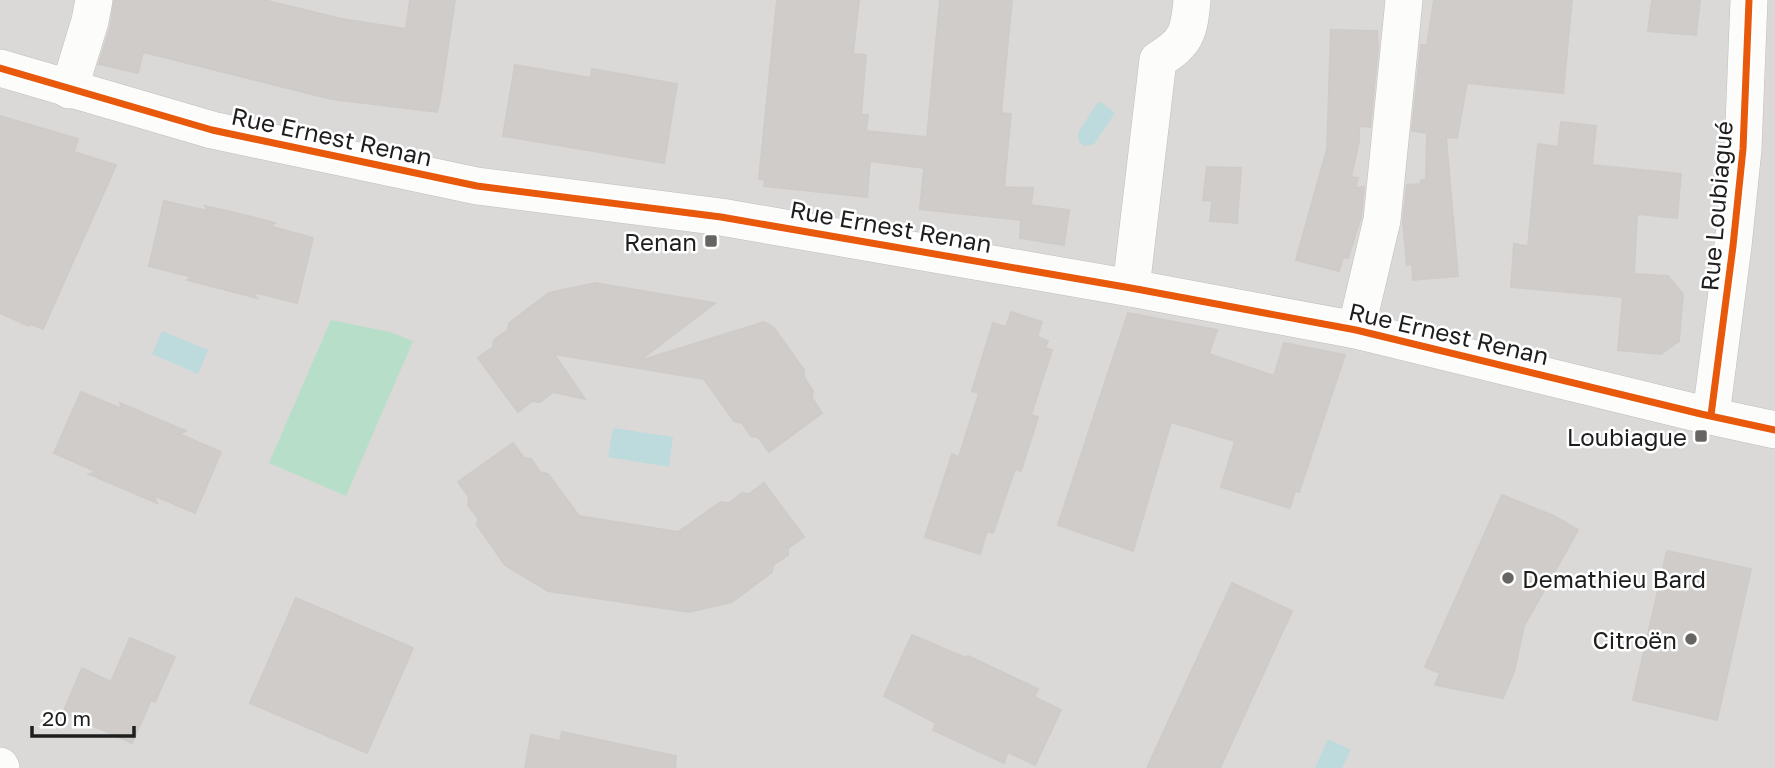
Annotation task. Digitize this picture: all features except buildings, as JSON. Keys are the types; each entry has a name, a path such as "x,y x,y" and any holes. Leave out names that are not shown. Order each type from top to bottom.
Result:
{"street":[{"path":"69,90 94,0"},
{"path":"1131,288 1158,60 1175,50 1189,30 1192,0"},
{"path":"1356,330 1382,220 1404,0"},
{"name":"Rue Loubiagué","path":"1711,415 1743,149 1749,0"},
{"name":"Rue Ernest Renan","path":"0,68 212,130 477,186 721,217 1356,330 1775,430"}],"shaded area":[{"path":"0,0 1775,0 1775,768 0,768"}],"green space":[{"path":"331,320 390,332 413,341 346,496 269,463"}],"water":[{"path":"1101,102 1115,113 1094,144 1084,146 1079,142 1078,133 1097,103"},
{"path":"162,331 208,350 198,374 152,354"},
{"path":"613,428 673,437 669,467 608,457"},
{"path":"1328,739 1351,750 1342,768 1315,768"}],"cycle path":[{"path":"1711,415 1743,149 1749,0"},
{"path":"0,68 212,130 477,186 721,217 1356,330 1775,430"}],"place":[{"name":"Renan","path":"711,241"},
{"name":"Loubiague","path":"1701,436"},
{"name":"Demathieu Bard","path":"1508,578"},
{"name":"Citroën","path":"1691,639"}]}
